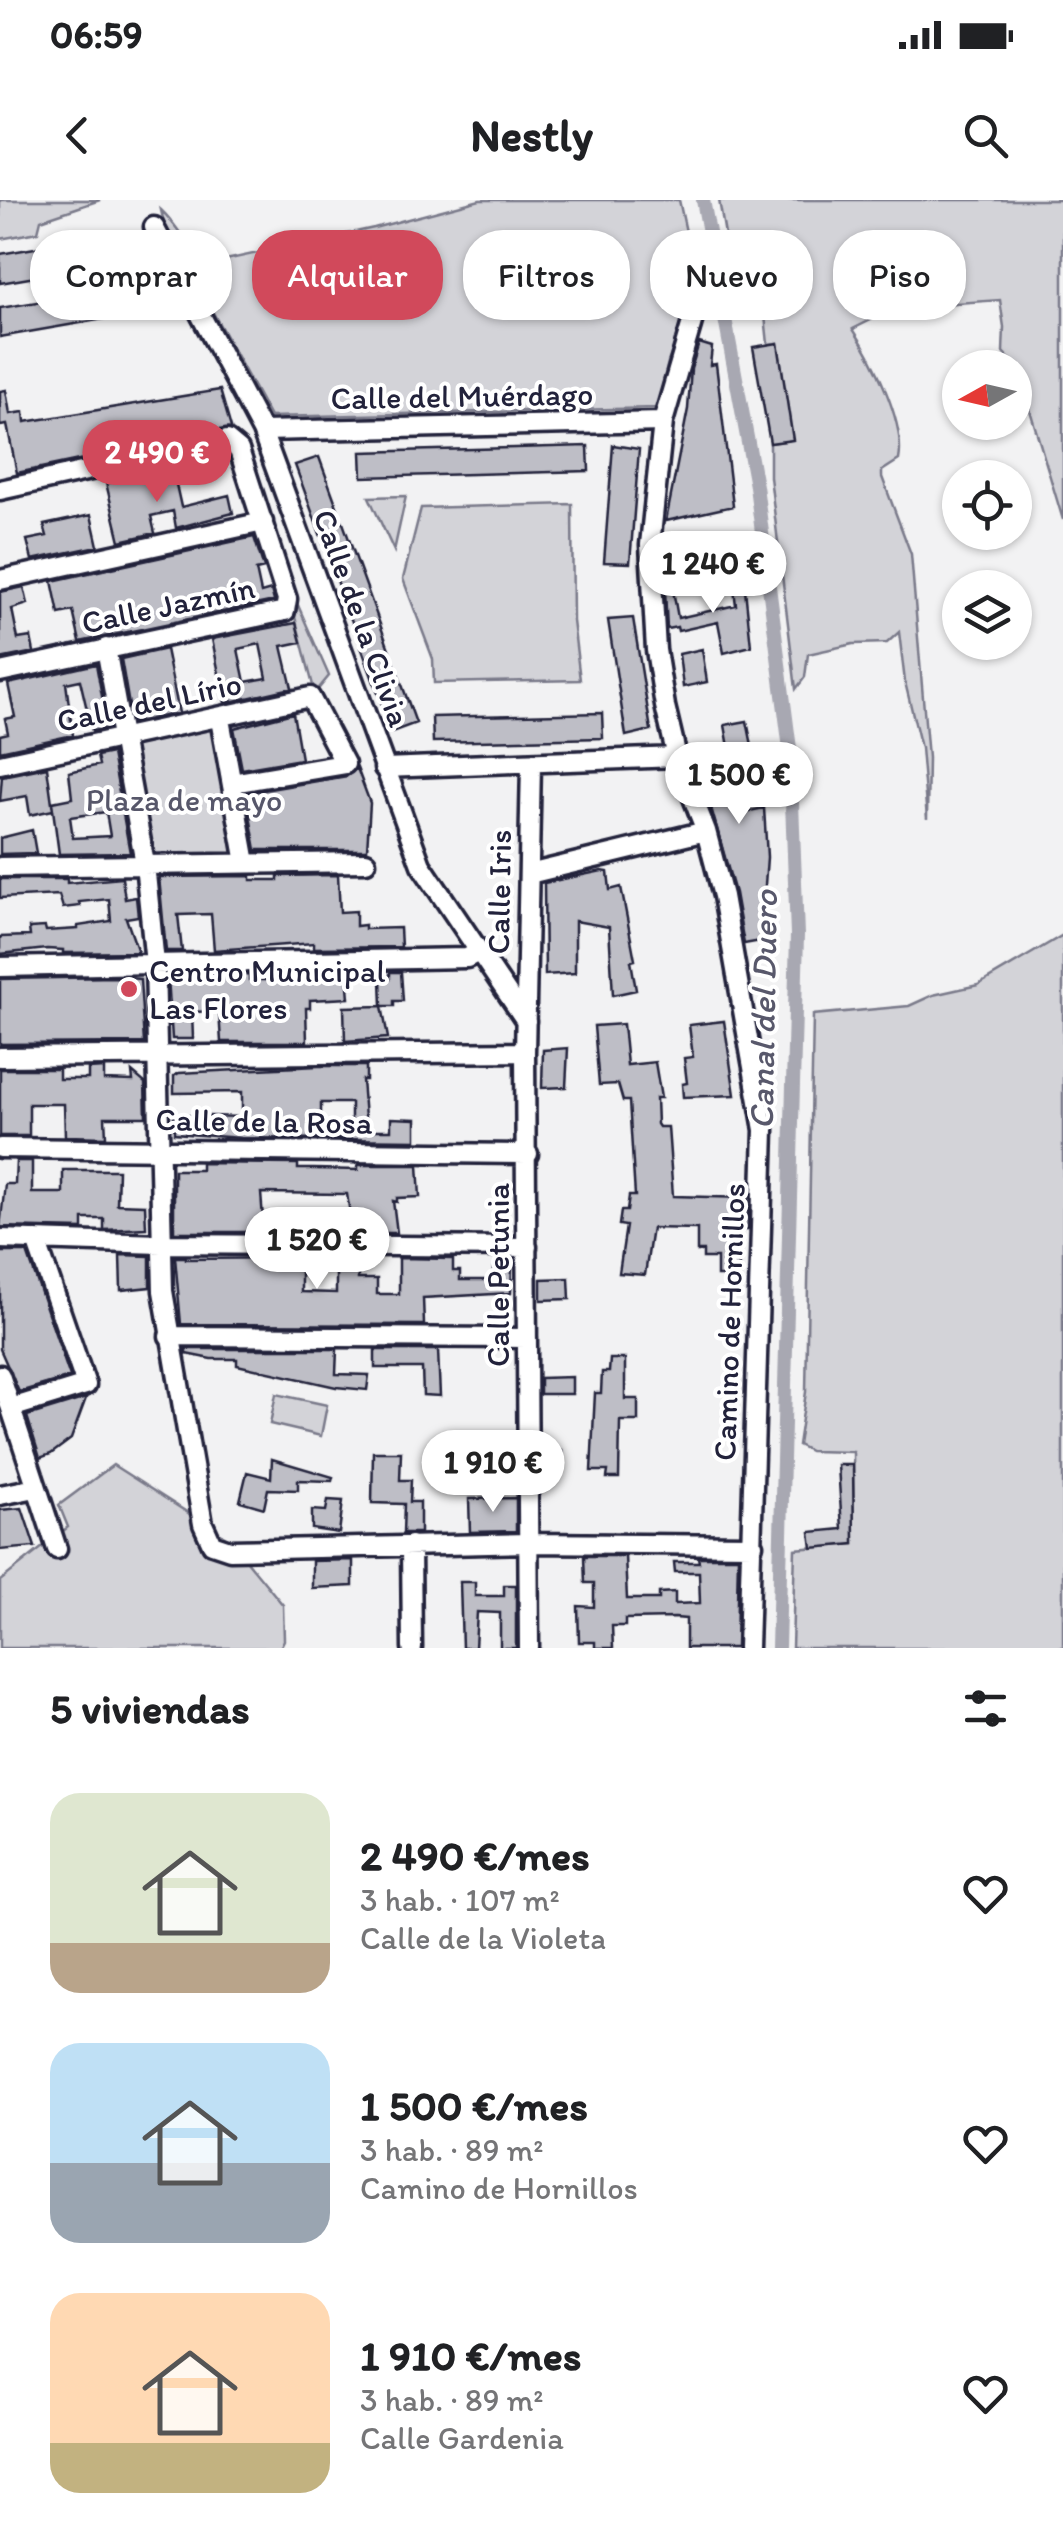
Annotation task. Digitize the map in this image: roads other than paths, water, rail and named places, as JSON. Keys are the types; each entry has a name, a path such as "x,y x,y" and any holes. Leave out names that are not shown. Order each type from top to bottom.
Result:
{"street":[{"name":"Calle de la Clivia","path":"154,227 262,431 421,865 527,1021"},
{"name":"Camino de Hornillos","path":"693,320 663,422 651,525 652,596 656,650 677,757 706,832 730,935 764,1130 748,1648"},
{"name":"Calle del Muérdago","path":"262,431 663,422"},
{"name":"Calle Jazmín","path":"0,490 227,440 239,450 287,599 285,611 0,672"},
{"path":"0,580 263,522"},
{"path":"106,648 145,864 155,964 161,1244 169,1336 203,1524 212,1544 230,1550 528,1543 753,1544"},
{"name":"Calle del Lírio","path":"0,764 310,698 344,764 232,783"},
{"path":"220,719 246,863"},
{"path":"384,768 677,757"},
{"name":"Calle Iris","path":"527,1021 531,764"},
{"path":"529,874 706,832"},
{"path":"0,867 366,862"},
{"path":"0,966 468,958 480,951"},
{"name":"Calle Petunia","path":"527,1021 529,1648"},
{"path":"0,1057 525,1052"},
{"name":"Calle de la Rosa","path":"0,1148 528,1154"},
{"path":"0,1239 528,1247"},
{"path":"11,1408 86,1385 36,1240"},
{"path":"169,1336 528,1338"},
{"path":"0,1375 57,1549"},
{"path":"0,1494 36,1488"},
{"path":"412,1545 412,1648"}],"waterway":[{"name":"Canal del Duero","path":"703,200 756,486 790,749 797,935 778,1648"}],"place":[{"name":"Centro Municipal Las Flores","path":"129,989"}],"park label":[{"name":"Plaza de mayo","path":"184,800"}]}
